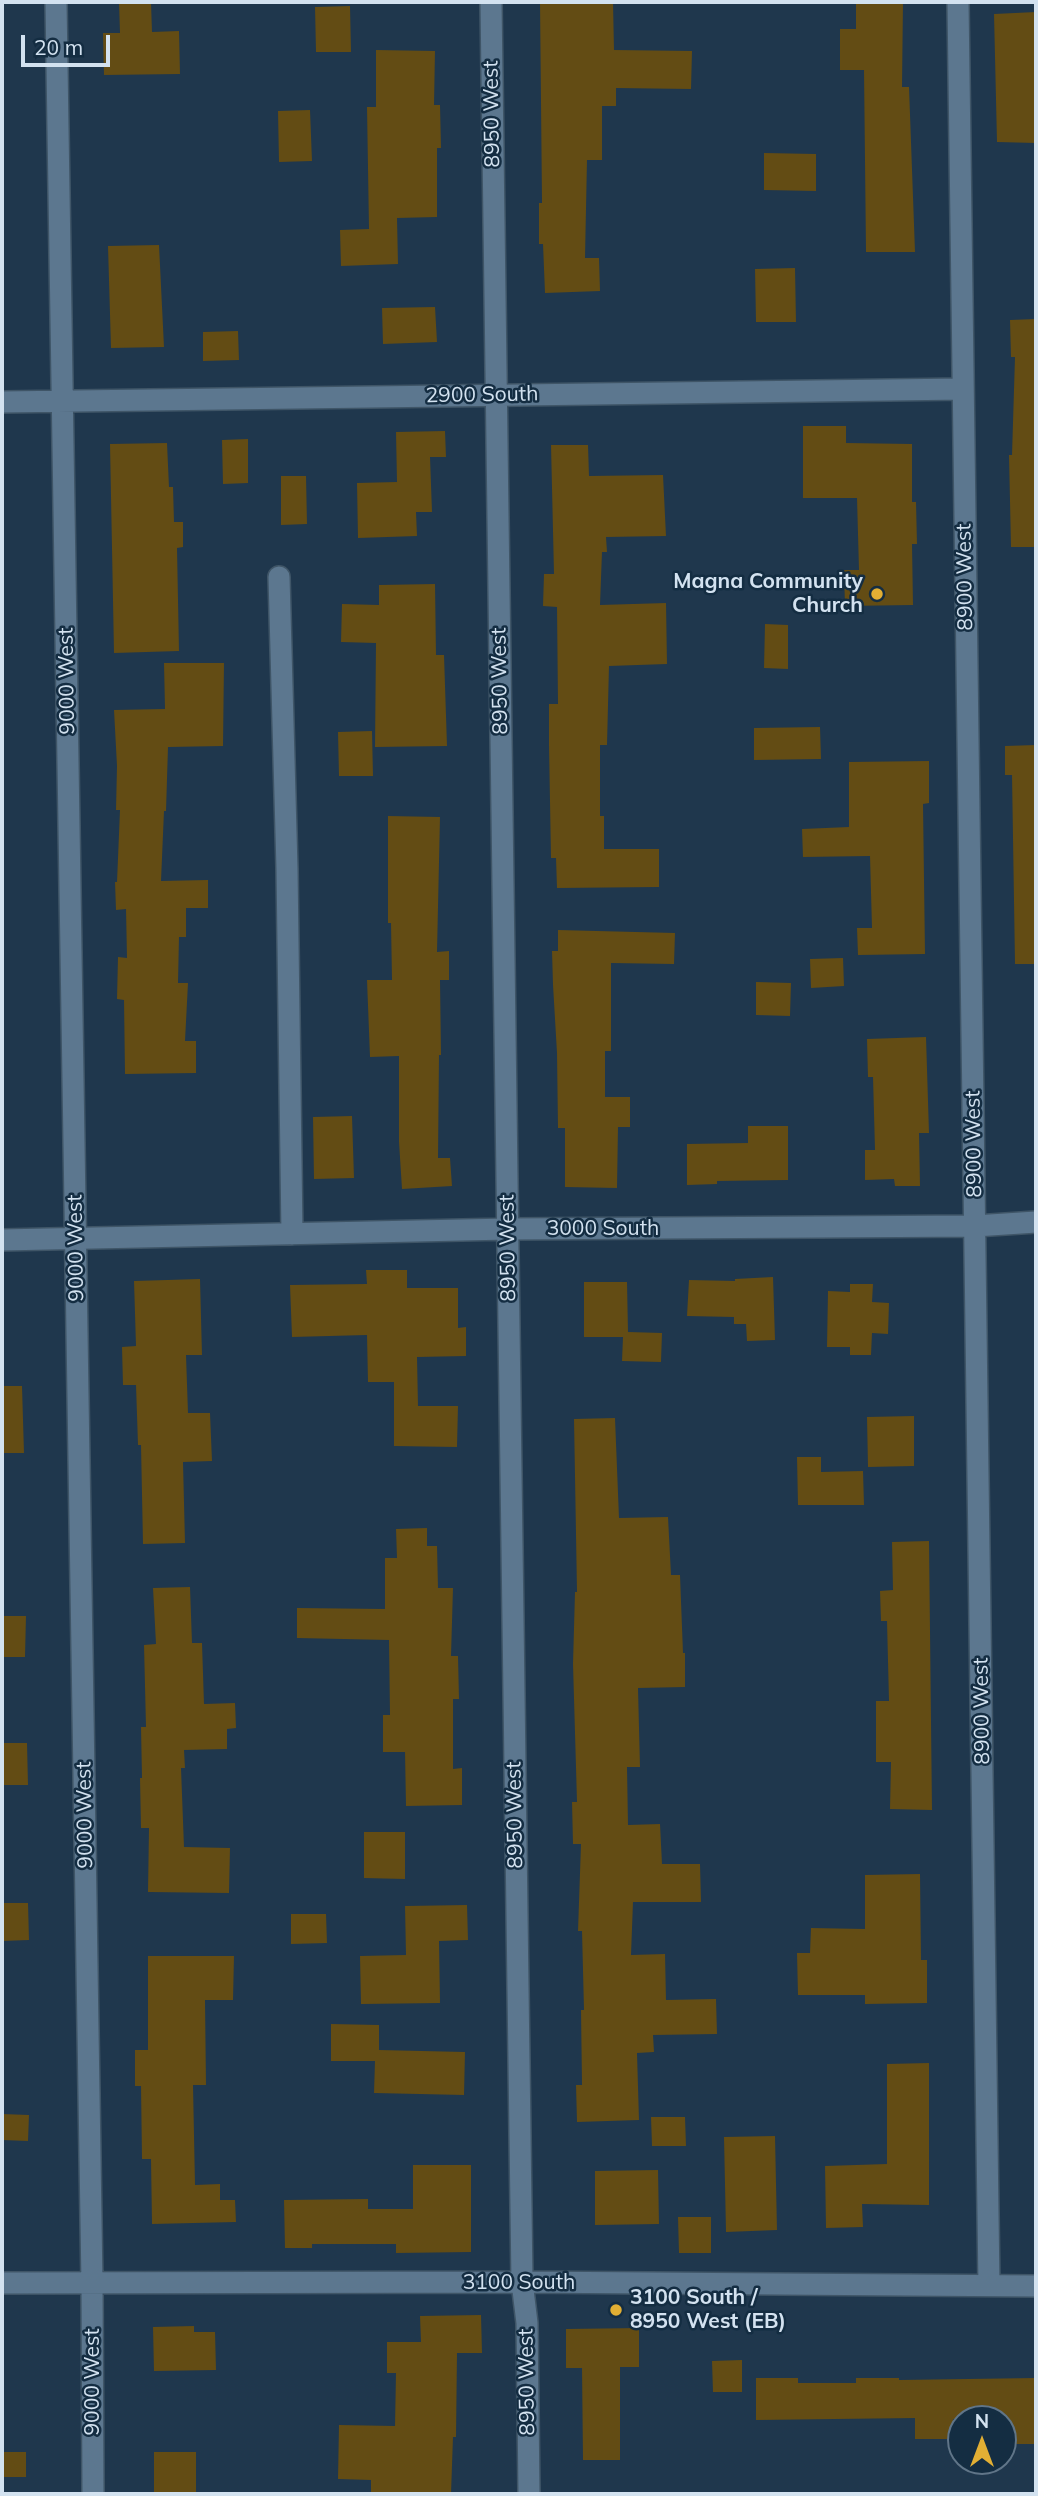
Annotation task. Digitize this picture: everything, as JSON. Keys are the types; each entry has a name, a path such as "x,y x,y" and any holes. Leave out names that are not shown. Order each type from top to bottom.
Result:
{"street":[{"name":"9000 West","path":"56,2 92,2283 93,2494"},
{"name":"8950 West","path":"491,2 522,2283 527,2323 529,2494"},
{"name":"8900 West","path":"958,2 989,2286"},
{"name":"2900 South","path":"2,402 963,389"},
{"path":"279,577 288,869 292,1234"},
{"name":"3000 South","path":"2,1240 508,1229 975,1226 1036,1222"},
{"name":"3100 South","path":"2,2283 1036,2286"}],"building":[{"path":"119,2 151,2 152,32 179,31 180,74 104,75 103,33 120,33"},
{"path":"540,2 613,2 614,50 692,51 691,89 616,88 616,106 602,106 602,160 587,160 585,258 599,258 600,291 545,293 543,244 539,244 539,203 542,203"},
{"path":"856,2 903,2 902,87 909,87 915,252 866,252 864,70 840,70 840,29 856,29"},
{"path":"350,6 351,52 316,52 315,7"},
{"path":"1036,12 1036,143 997,142 994,14"},
{"path":"376,50 435,51 434,105 440,105 441,148 437,148 437,217 397,218 398,264 341,266 340,230 369,229 367,107 376,107"},
{"path":"310,110 312,161 279,162 278,111"},
{"path":"764,153 816,154 816,191 764,190"},
{"path":"159,245 164,347 111,348 108,246"},
{"path":"795,268 796,322 756,322 755,269"},
{"path":"435,307 437,342 383,344 382,308"},
{"path":"1036,319 1036,547 1011,547 1009,455 1012,455 1015,357 1011,357 1010,320"},
{"path":"238,331 239,360 203,361 203,332"},
{"path":"803,426 846,426 846,443 912,444 912,502 916,502 917,544 912,544 913,605 845,606 844,570 859,570 857,498 803,498"},
{"path":"445,431 446,457 430,457 432,512 416,512 417,536 358,538 357,483 397,482 396,432"},
{"path":"248,439 248,483 223,484 222,440"},
{"path":"167,443 174,522 183,522 183,547 177,548 179,651 114,653 110,444"},
{"path":"551,445 588,445 589,476 663,475 666,536 606,537 607,552 602,552 600,605 666,603 667,664 609,666 607,745 600,745 600,816 604,816 604,849 659,849 659,887 557,888 556,858 551,858 549,704 558,704 557,607 543,606 544,574 554,574"},
{"path":"281,476 306,476 307,524 281,525"},
{"path":"435,584 436,655 444,655 447,746 375,747 376,643 341,642 342,604 379,605 379,585"},
{"path":"765,624 788,625 788,669 764,668"},
{"path":"164,663 224,663 223,746 168,747 161,881 208,880 208,908 186,908 186,937 179,937 178,983 188,983 185,1041 196,1041 196,1073 125,1074 124,1000 117,999 118,957 127,958 126,909 116,910 115,882 120,810 116,810 114,710 165,709"},
{"path":"820,727 821,759 754,760 754,728"},
{"path":"372,731 373,776 339,776 338,732"},
{"path":"1036,745 1036,964 1015,964 1012,775 1005,775 1005,746"},
{"path":"929,761 929,803 923,804 925,954 858,955 857,928 872,928 870,856 803,857 802,829 849,827 849,762"},
{"path":"388,816 440,817 437,952 449,951 449,980 440,980 438,1158 450,1158 452,1186 402,1189 399,1056 370,1057 367,980 392,980 391,923 388,923"},
{"path":"558,930 675,933 674,964 611,963 611,1051 605,1051 605,1097 630,1097 630,1127 618,1127 617,1188 565,1187 565,1128 558,1128 552,951 558,951"},
{"path":"843,958 844,986 811,988 810,959"},
{"path":"756,982 791,983 790,1016 756,1015"},
{"path":"926,1037 929,1133 919,1133 920,1186 895,1186 894,1179 865,1180 865,1150 875,1150 873,1077 868,1077 867,1039"},
{"path":"352,1116 354,1178 314,1179 313,1117"},
{"path":"748,1126 788,1126 788,1180 717,1181 717,1184 687,1185 687,1144 748,1143"},
{"path":"366,1270 407,1270 407,1288 458,1288 458,1328 466,1327 466,1356 417,1357 418,1406 458,1406 457,1447 394,1446 394,1382 368,1382 367,1335 292,1337 290,1285 367,1284"},
{"path":"773,1277 775,1340 747,1341 746,1324 734,1324 734,1317 687,1316 689,1280 735,1281"},
{"path":"200,1279 202,1355 186,1355 188,1413 210,1413 212,1461 183,1462 185,1543 143,1544 141,1445 138,1445 136,1385 123,1385 122,1347 136,1346 134,1281"},
{"path":"584,1282 627,1282 628,1332 662,1333 661,1362 622,1361 623,1337 584,1337"},
{"path":"850,1284 873,1284 872,1302 889,1303 888,1334 872,1333 871,1355 850,1355 850,1347 827,1347 828,1291 850,1292"},
{"path":"2,1386 22,1386 24,1453 2,1453"},
{"path":"914,1416 914,1466 868,1467 867,1417"},
{"path":"615,1418 619,1518 668,1517 671,1575 680,1575 685,1653 685,1687 638,1688 640,1767 627,1767 628,1825 660,1824 662,1864 700,1864 701,1902 633,1902 631,1955 665,1954 666,2000 716,1999 717,2034 653,2035 654,2052 637,2053 639,2120 577,2122 576,2085 582,2085 581,2010 584,2010 582,1931 578,1931 581,1844 573,1844 572,1802 577,1802 573,1664 577,1592 574,1419"},
{"path":"797,1457 821,1457 821,1472 863,1471 864,1505 798,1505"},
{"path":"427,1528 427,1546 437,1546 438,1588 453,1588 451,1656 458,1656 459,1699 453,1699 453,1769 462,1768 462,1805 406,1806 405,1752 383,1752 383,1715 390,1715 389,1640 297,1638 297,1608 385,1609 385,1558 397,1558 396,1529"},
{"path":"929,1541 932,1810 890,1809 891,1762 876,1762 876,1701 889,1701 887,1621 881,1621 880,1591 893,1590 892,1542"},
{"path":"190,1587 192,1643 202,1643 204,1704 235,1703 236,1728 227,1729 227,1749 184,1750 185,1768 181,1768 184,1847 230,1848 229,1893 148,1892 149,1828 141,1828 140,1778 141,1727 146,1727 144,1645 156,1644 153,1588"},
{"path":"2,1616 26,1616 25,1657 2,1657"},
{"path":"2,1743 27,1743 28,1785 2,1785"},
{"path":"364,1832 405,1832 405,1879 364,1878"},
{"path":"920,1874 921,1960 927,1960 927,2003 865,2004 865,1995 798,1995 797,1953 810,1953 811,1928 865,1929 865,1875"},
{"path":"2,1903 28,1903 29,1940 2,1941"},
{"path":"467,1905 468,1940 439,1941 440,2003 361,2004 360,1956 406,1955 405,1906"},
{"path":"291,1914 326,1914 327,1943 291,1944"},
{"path":"148,1956 234,1956 233,2000 205,2000 206,2085 193,2085 195,2185 220,2184 220,2200 235,2200 236,2222 152,2224 151,2159 142,2159 141,2086 135,2086 135,2050 148,2050"},
{"path":"331,2024 379,2025 379,2050 465,2052 464,2095 374,2093 375,2061 331,2061"},
{"path":"929,2063 929,2205 862,2204 863,2227 826,2228 825,2166 887,2164 887,2064"},
{"path":"2,2114 29,2115 28,2141 2,2140"},
{"path":"651,2117 685,2117 686,2146 652,2146"},
{"path":"775,2136 777,2230 726,2232 724,2137"},
{"path":"413,2165 471,2165 471,2252 396,2253 396,2244 312,2244 312,2248 285,2248 284,2200 368,2199 368,2209 413,2209"},
{"path":"658,2170 659,2224 595,2225 595,2171"},
{"path":"678,2217 711,2217 711,2253 679,2253"},
{"path":"481,2315 482,2353 457,2353 456,2437 453,2437 451,2494 371,2494 371,2480 338,2479 339,2425 395,2426 396,2373 387,2373 387,2342 421,2342 420,2316"},
{"path":"194,2326 194,2332 215,2332 216,2370 154,2371 153,2327"},
{"path":"639,2328 639,2367 620,2367 620,2460 583,2460 582,2368 566,2368 566,2329"},
{"path":"742,2360 742,2392 713,2392 712,2361"},
{"path":"756,2378 798,2378 798,2383 856,2383 856,2378 1036,2378 1036,2444 1017,2444 1017,2405 947,2405 947,2439 915,2439 915,2418 756,2420"},
{"path":"2,2452 26,2452 26,2477 2,2477"},
{"path":"154,2452 196,2452 196,2494 154,2494"}],"place":[{"name":"Magna Community Church","path":"877,594"},
{"name":"3100 South / 8950 West (EB)","path":"616,2310"}]}
